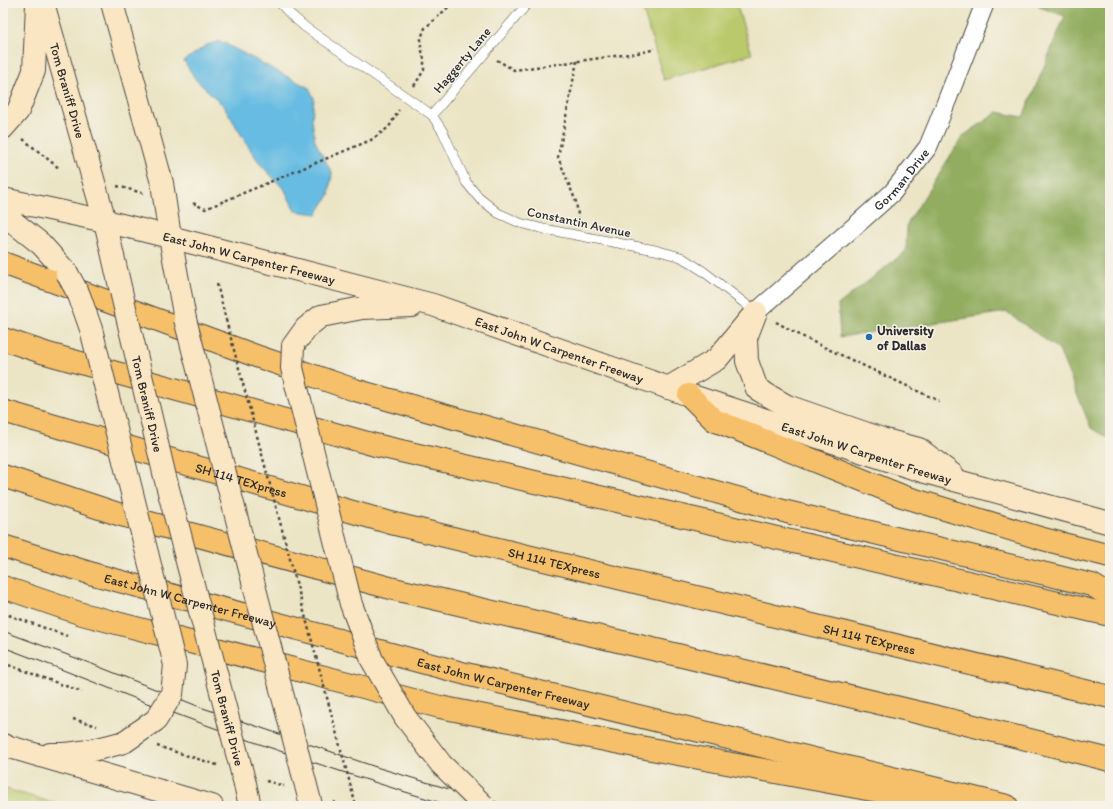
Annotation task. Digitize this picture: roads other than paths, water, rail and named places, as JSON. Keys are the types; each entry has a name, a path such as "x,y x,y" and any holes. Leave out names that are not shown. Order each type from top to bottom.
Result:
{"highway":[{"path":"3,263 256,356 355,390 787,512 1092,585 1110,596"},
{"path":"3,339 45,353 376,444 1110,615"},
{"path":"689,395 714,420 902,496 1043,539 1110,556"},
{"name":"SH 114 TEXpress","path":"3,411 391,523 1110,697"},
{"path":"3,476 121,515 394,589 669,652 1110,760"},
{"name":"East John W Carpenter Freeway","path":"3,546 101,576 466,674 1007,806"},
{"path":"3,587 82,614 440,707 635,746 883,792 923,802 960,794"}],"main road":[{"path":"12,132 18,111 34,71 37,3"},
{"name":"Tom Braniff Drive","path":"43,3 105,221 165,477 253,781 250,806"},
{"path":"112,3 162,184 185,319 318,804"},
{"name":"East John W Carpenter Freeway","path":"3,199 170,237 433,305 668,388 924,472 1110,523"},
{"path":"3,214 41,244 67,273 79,295 90,329 175,665 172,694 156,720 124,742 104,748 65,754 29,753"},
{"path":"433,305 362,308 321,316 306,328 293,346 292,368 351,604 372,660 405,717 440,764 484,806"},
{"path":"668,388 717,359 756,312"},
{"path":"756,312 746,338 747,361 757,388 787,406 882,439 919,449 962,482"},
{"path":"3,745 212,806"}],"street":[{"name":"Gorman Drive","path":"756,312 892,193 928,147 985,3"}],"lane":[{"name":"Constantin Avenue","path":"280,3 305,27 432,115 443,132 466,182 479,198 498,214 520,223 655,250 681,257 703,271 756,312"},
{"name":"Haggerty Lane","path":"432,115 528,3"}],"water":[{"path":"220,41 309,88 314,98 312,119 315,141 332,173 329,195 317,214 295,211 285,190 261,165 224,106 196,80 184,61 207,45"}],"tram line":[{"path":"3,631 92,664 200,707 376,767 511,806"},
{"path":"3,647 147,703 227,732 323,765 451,806"}],"place":[{"name":"University of Dallas","path":"869,337"}]}
